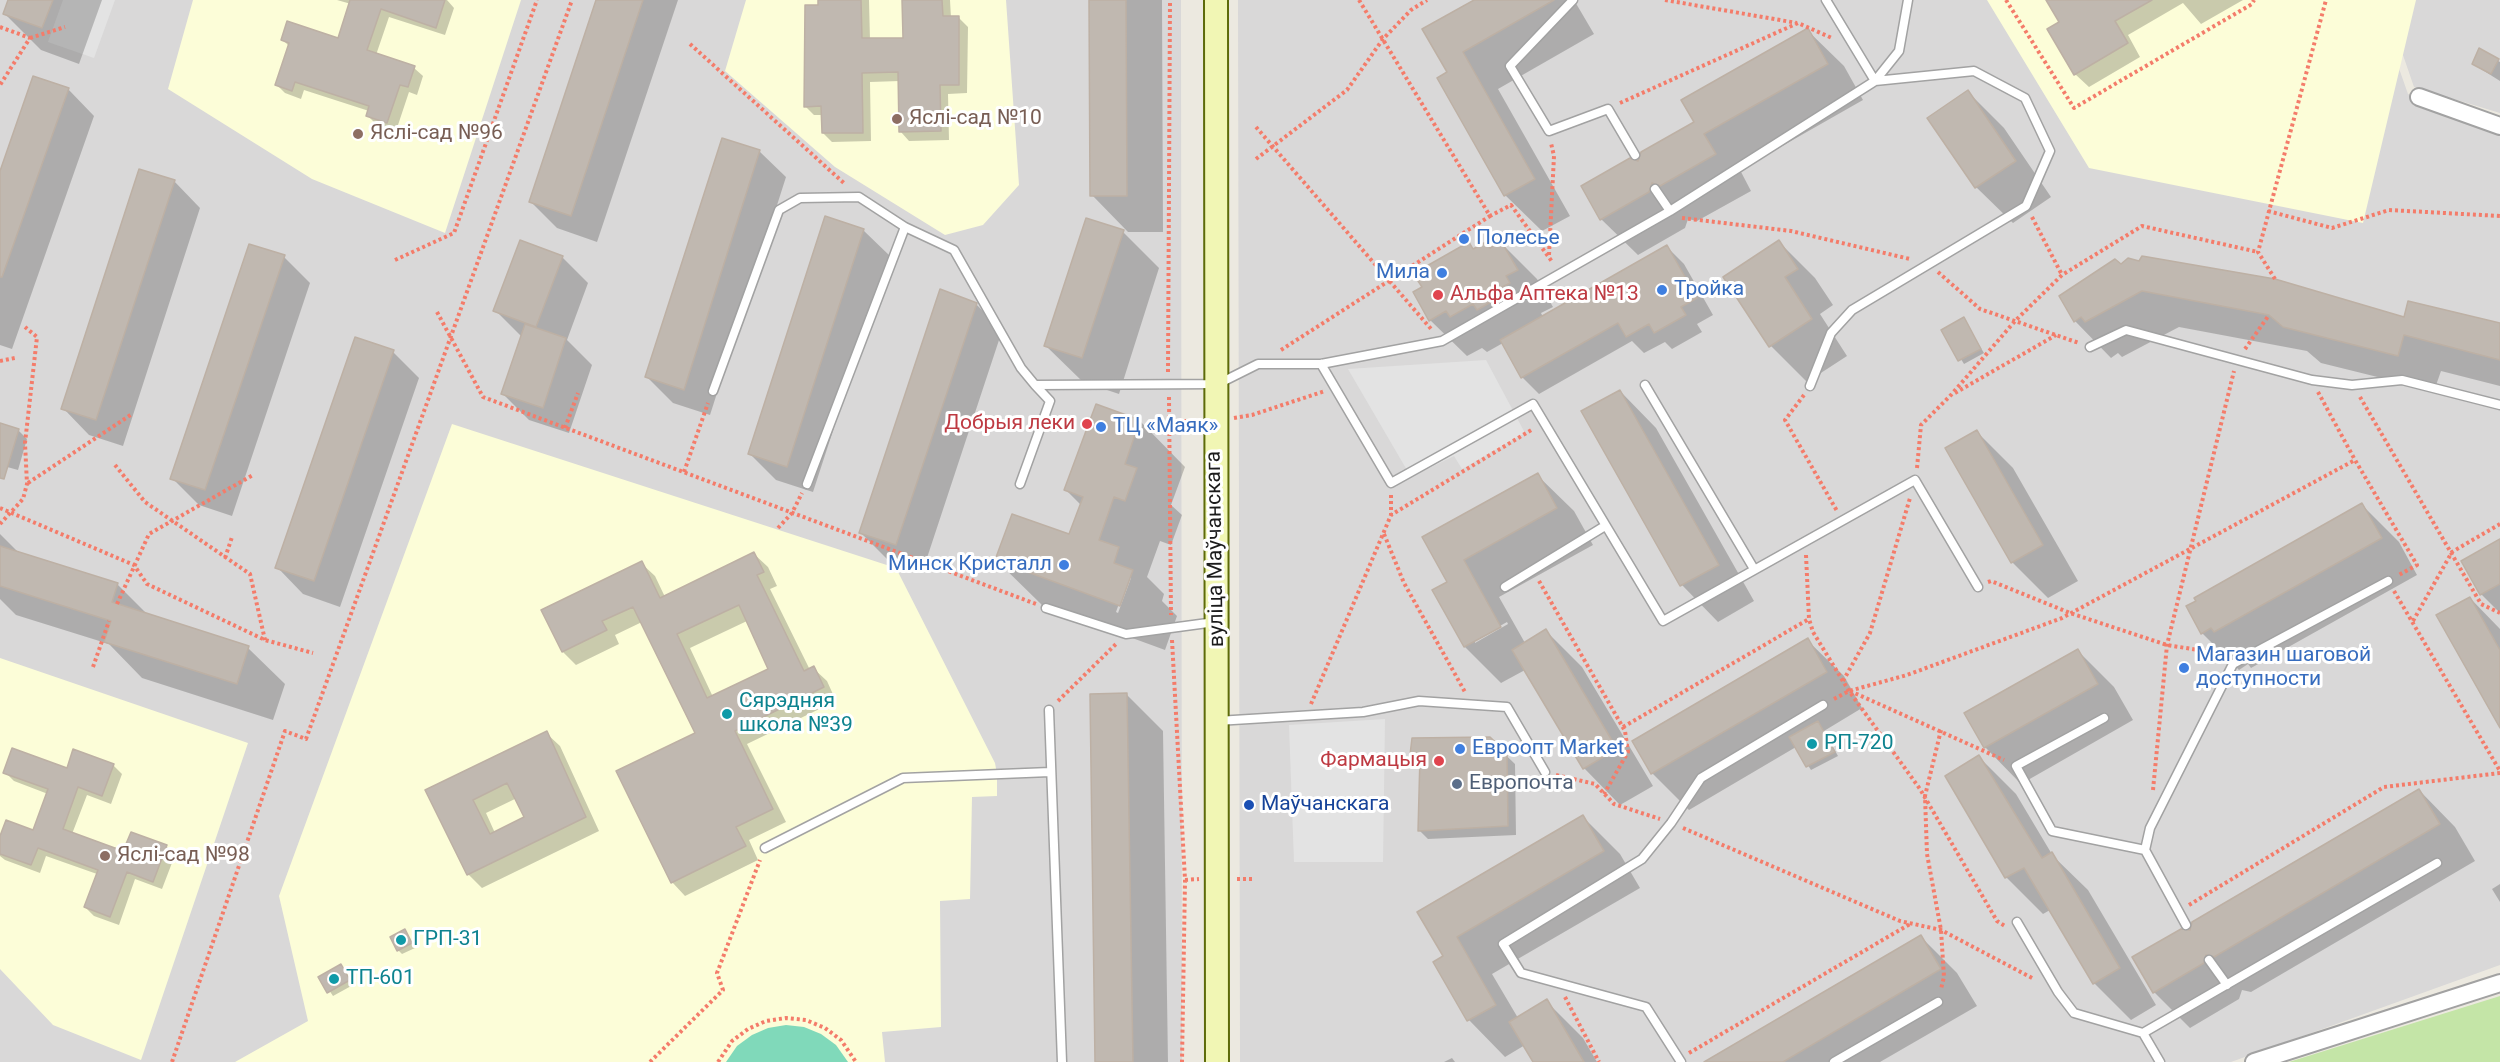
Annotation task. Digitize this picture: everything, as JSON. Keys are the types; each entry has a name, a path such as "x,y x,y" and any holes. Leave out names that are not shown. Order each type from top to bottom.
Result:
{"main road":[{"name":"вуліца Маўчанскага","path":"1216,0 1217,1062"}],"street":[{"path":"2419,97 2500,126"},
{"path":"2254,1062 2500,983"}],"lane":[{"path":"1573,0 1510,66 1549,131 1608,109 1635,155"},
{"path":"1826,0 1875,81"},
{"path":"1035,385 1218,384 1258,364 1321,364 1442,341 1670,211 1875,81 1899,51 1908,0"},
{"path":"1810,386 1831,333 1852,310 1927,263 2026,206 2050,151 2025,98 1974,71 1875,81"},
{"path":"1655,189 1670,211"},
{"path":"712,391 779,210 800,198 859,196 905,227 954,250 1021,368 1050,401 1020,484"},
{"path":"807,484 905,227"},
{"path":"2090,347 2126,330 2312,380 2352,385 2402,380 2500,405"},
{"path":"1321,364 1391,483 1533,404 1663,621 1915,480 1978,587"},
{"path":"1645,385 1754,569"},
{"path":"1505,587 1605,526"},
{"path":"2186,926 2145,850 2150,828 2233,664 2388,580"},
{"path":"1046,608 1126,634 1171,626 1218,622"},
{"path":"1216,721 1363,712 1419,701 1507,707 1545,772"},
{"path":"1680,1061 1646,1007 1521,973 1503,944 1642,859 1671,823 1701,778 1823,705"},
{"path":"1049,710 1062,1062"},
{"path":"2104,718 2016,766 2052,831 2145,850"},
{"path":"765,848 903,778 1050,772"},
{"path":"2143,1033 2437,863"},
{"path":"2017,922 2058,992 2074,1013 2143,1033 2160,1062"},
{"path":"2209,960 2227,985"},
{"path":"1834,1062 1938,1002"}],"path":[{"path":"395,260 454,233 537,0"},
{"path":"172,1062 285,731 306,740 572,0"},
{"path":"1170,0 1168,383 1171,421 1171,626 1185,880 1182,1062"},
{"path":"1359,0 1490,216"},
{"path":"1256,159 1347,90 1383,39 1411,9 1426,0"},
{"path":"1665,0 1798,23 1854,47"},
{"path":"2006,0 2074,108 2252,4 2254,0"},
{"path":"2258,252 2326,0"},
{"path":"1608,109 1798,23"},
{"path":"1,28 30,38 65,27"},
{"path":"0,86 30,38"},
{"path":"690,44 859,196"},
{"path":"1256,126 1442,341"},
{"path":"1549,131 1554,156 1549,256"},
{"path":"1258,364 1490,216 1511,205 1549,256 1559,274"},
{"path":"2026,206 2062,275"},
{"path":"2268,211 2332,228 2389,210 2500,216"},
{"path":"1660,216 1791,231 1927,263 1980,309 2090,347"},
{"path":"1844,681 1870,633 1915,480 1921,425 1951,395 2015,321 2062,275 2142,226 2258,252 2275,279"},
{"path":"437,312 483,397 1046,608"},
{"path":"2153,794 2167,645 2237,360 2269,315"},
{"path":"0,524 23,499 27,484 25,443 37,337 25,327"},
{"path":"1951,395 2056,335"},
{"path":"0,360 15,358"},
{"path":"2178,911 2384,787 2500,772 2388,580 2417,565 2355,460 2312,380"},
{"path":"2352,385 2481,604 2500,613"},
{"path":"1810,386 1785,420 1842,519"},
{"path":"1252,415 1336,387"},
{"path":"684,473 712,391"},
{"path":"565,428 578,393"},
{"path":"27,484 132,414"},
{"path":"1391,515 1544,423"},
{"path":"1823,705 1849,691 1907,675 2070,613 2355,460"},
{"path":"115,465 145,502 250,574 265,639"},
{"path":"117,604 149,534 253,475"},
{"path":"1306,716 1391,515 1391,483"},
{"path":"778,528 792,513 807,484"},
{"path":"0,508 134,566 147,584 265,639 313,653"},
{"path":"2412,622 2452,552 2500,524"},
{"path":"1384,533 1404,583 1472,705"},
{"path":"225,558 232,537"},
{"path":"1806,540 1809,619 1849,691 1925,796 1997,921 2023,932"},
{"path":"1533,570 1623,727 1628,752 1604,794"},
{"path":"1978,587 1991,581 2070,613 2167,645 2217,653 2233,664"},
{"path":"1623,727 1809,619"},
{"path":"93,667 109,621"},
{"path":"1049,710 1126,634"},
{"path":"1849,691 1941,730 2016,766"},
{"path":"1938,1002 1944,977 1941,930 1927,854 1925,796 1941,730"},
{"path":"1545,772 1595,784 1614,804 1671,823 1900,921 1941,930 2058,992"},
{"path":"650,1062 723,990 717,973 765,848"},
{"path":"1680,1061 1911,923"},
{"path":"1558,983 1599,1062"},
{"path":"718,1062 732,1041 748,1029 766,1021 786,1018 806,1020 825,1028 841,1040 856,1062"}],"shaded area":[{"path":"0,0 1181,0 1182,1062 0,1062"},
{"path":"63,0 115,0 94,58 48,42"},
{"name":"Яслі-сад №96","path":"193,0 521,0 445,233 312,179 168,89"},
{"name":"Яслі-сад №10","path":"746,0 1006,0 1019,185 983,225 945,235 835,167 725,71"},
{"path":"1238,0 2375,0 2408,94 2500,134 2500,965 2231,1062 1240,1062"},
{"path":"1987,0 2416,0 2363,223 2089,168"},
{"path":"2384,0 2500,0 2500,113 2414,87"},
{"path":"1486,360 1525,433 1462,469 1454,456 1411,477 1348,369"},
{"path":"452,424 896,568 995,763 997,774 997,796 972,797 970,899 940,901 941,1027 882,1032 885,1062 235,1062 308,1021 279,896"},
{"name":"Яслі-сад №98","path":"0,658 248,743 141,1060 53,1025 0,969"},
{"path":"1385,719 1383,862 1294,862 1289,725"}],"green space":[{"path":"2500,996 2500,1062 2289,1062"},
{"path":"786,1025 804,1027 821,1034 836,1045 848,1062 726,1062 737,1046 752,1035 768,1028"}],"building":[{"path":"8,0 53,0 42,28 3,14"},
{"path":"350,0 445,0 436,28 381,9 367,50 415,66 408,87 400,85 387,123 366,116 369,106 295,82 292,91 275,85 289,43 281,40 287,21 338,38"},
{"path":"596,0 643,0 571,216 529,202"},
{"path":"818,0 861,0 862,38 903,38 902,0 942,0 943,16 959,16 959,85 940,85 941,131 899,132 898,72 862,73 863,133 822,133 821,106 804,107 805,5 818,5"},
{"path":"1089,0 1126,0 1127,196 1090,196"},
{"path":"1474,0 1554,0 1463,52 1535,179 1504,196 1437,78 1447,72 1422,29"},
{"path":"2046,0 2152,0 2115,21 2128,43 2074,75 2047,29 2059,22"},
{"path":"1808,28 1828,64 1704,134 1716,154 1660,186 1652,183 1649,192 1600,220 1581,186 1630,158 1638,161 1641,152 1694,122 1681,100"},
{"path":"2479,48 2499,59 2491,74 2472,64"},
{"path":"33,76 69,88 2,277 0,277 0,171"},
{"path":"1968,90 2016,161 1975,188 1927,118"},
{"path":"722,138 760,150 684,390 645,377"},
{"path":"139,169 175,180 96,420 61,409"},
{"path":"825,216 864,229 787,467 748,454"},
{"path":"1086,218 1124,230 1082,358 1044,346"},
{"path":"520,240 563,256 536,327 493,311"},
{"path":"1779,240 1798,269 1785,277 1812,319 1769,347 1723,277"},
{"path":"1501,241 1518,270 1506,276 1510,283 1487,295 1491,302 1477,310 1473,304 1450,317 1446,311 1429,321 1413,292 1422,287 1418,281 1429,275 1425,267 1469,242 1473,249 1486,242 1490,248"},
{"path":"249,244 285,255 205,490 170,479"},
{"path":"1667,245 1697,298 1681,307 1686,315 1654,333 1649,324 1626,337 1618,323 1521,378 1500,340"},
{"path":"2142,256 2275,279 2404,317 2408,301 2500,323 2500,360 2404,335 2398,356 2283,327 2269,315 2142,291 2085,322 2081,317 2074,322 2059,296 2115,259 2121,264 2128,258 2139,261"},
{"path":"940,289 977,303 896,545 859,533"},
{"path":"1964,317 1981,349 1958,361 1941,330"},
{"path":"525,324 566,338 543,408 501,394"},
{"path":"355,337 394,350 314,581 275,568"},
{"path":"1620,390 1719,565 1680,586 1581,411"},
{"path":"1096,404 1140,420 1125,464 1137,468 1125,501 1114,497 1099,540 1119,547 1114,563 1133,570 1120,606 995,560 1012,514 1069,534 1083,497 1064,490"},
{"path":"0,423 19,429 4,479 0,478"},
{"path":"1977,430 2043,545 2011,563 1945,448"},
{"path":"1538,473 1557,508 1464,560 1501,627 1464,647 1432,590 1447,582 1422,537"},
{"path":"2362,503 2382,538 2214,632 2211,628 2201,634 2186,606 2196,601 2194,598"},
{"path":"2500,539 2500,584 2480,595 2461,561"},
{"path":"0,546 118,583 112,602 249,646 237,684 104,642 111,621 0,586"},
{"name":"Сярэдняя школа №39","path":"754,552 764,572 757,575 804,671 814,666 824,687 735,731 773,809 736,827 746,846 671,883 616,771 695,733 633,607 602,621 607,630 562,652 541,610 642,561 660,598","holes":["739,605 768,669 707,698 677,634"]},
{"path":"2470,597 2500,650 2500,728 2436,615"},
{"path":"1546,629 1617,749 1583,769 1512,650"},
{"path":"1808,638 1827,672 1651,774 1632,741"},
{"path":"2078,649 2098,684 1984,748 1964,713"},
{"path":"1127,693 1133,1062 1095,1062 1090,694"},
{"name":"РП-720","path":"1818,721 1835,752 1806,767 1789,737"},
{"path":"547,731 586,817 467,875 425,790","holes":["507,783 524,817 490,834 473,800"]},
{"path":"1490,737 1507,753 1508,826 1418,831 1420,756 1410,755 1412,738"},
{"path":"12,748 67,768 73,749 114,764 102,796 78,787 63,829 123,851 131,832 167,845 153,882 127,872 110,917 84,907 98,870 38,848 31,865 0,854 0,836 6,820 33,830 48,789 3,773"},
{"path":"1979,755 2042,858 2052,852 2120,968 2093,984 2024,868 2005,878 1945,776"},
{"path":"2419,789 2440,824 2214,957 2206,955 2204,963 2153,993 2132,957 2181,929 2190,930 2192,922"},
{"path":"1583,815 1604,851 1457,937 1496,1005 1467,1021 1433,962 1443,956 1417,912"},
{"name":"ГРП-31","path":"405,929 412,943 397,951 390,937"},
{"path":"1921,935 1941,969 1783,1062 1704,1062"},
{"name":"ТП-601","path":"341,964 350,980 327,993 318,977"},
{"path":"1547,999 1584,1062 1533,1062 1509,1022"}],"place":[{"name":"Яслі-сад №10","path":"897,119"},
{"name":"Яслі-сад №96","path":"358,134"},
{"name":"Полесье","path":"1464,239"},
{"name":"Мила","path":"1442,273"},
{"name":"Тройка","path":"1662,290"},
{"name":"Альфа Аптека №13","path":"1438,295"},
{"name":"Добрыя леки","path":"1087,424"},
{"name":"ТЦ «Маяк»","path":"1101,427"},
{"name":"Минск Кристалл","path":"1064,565"},
{"name":"Магазин шаговой доступности","path":"2184,668"},
{"name":"Сярэдняя школа №39","path":"727,714"},
{"name":"РП-720","path":"1812,744"},
{"name":"Евроопт Market","path":"1460,749"},
{"name":"Фармацыя","path":"1439,761"},
{"name":"Европочта","path":"1457,784"},
{"name":"Маўчанскага","path":"1249,805"},
{"name":"Яслі-сад №98","path":"105,856"},
{"name":"ГРП-31","path":"401,940"},
{"name":"ТП-601","path":"334,979"}]}
